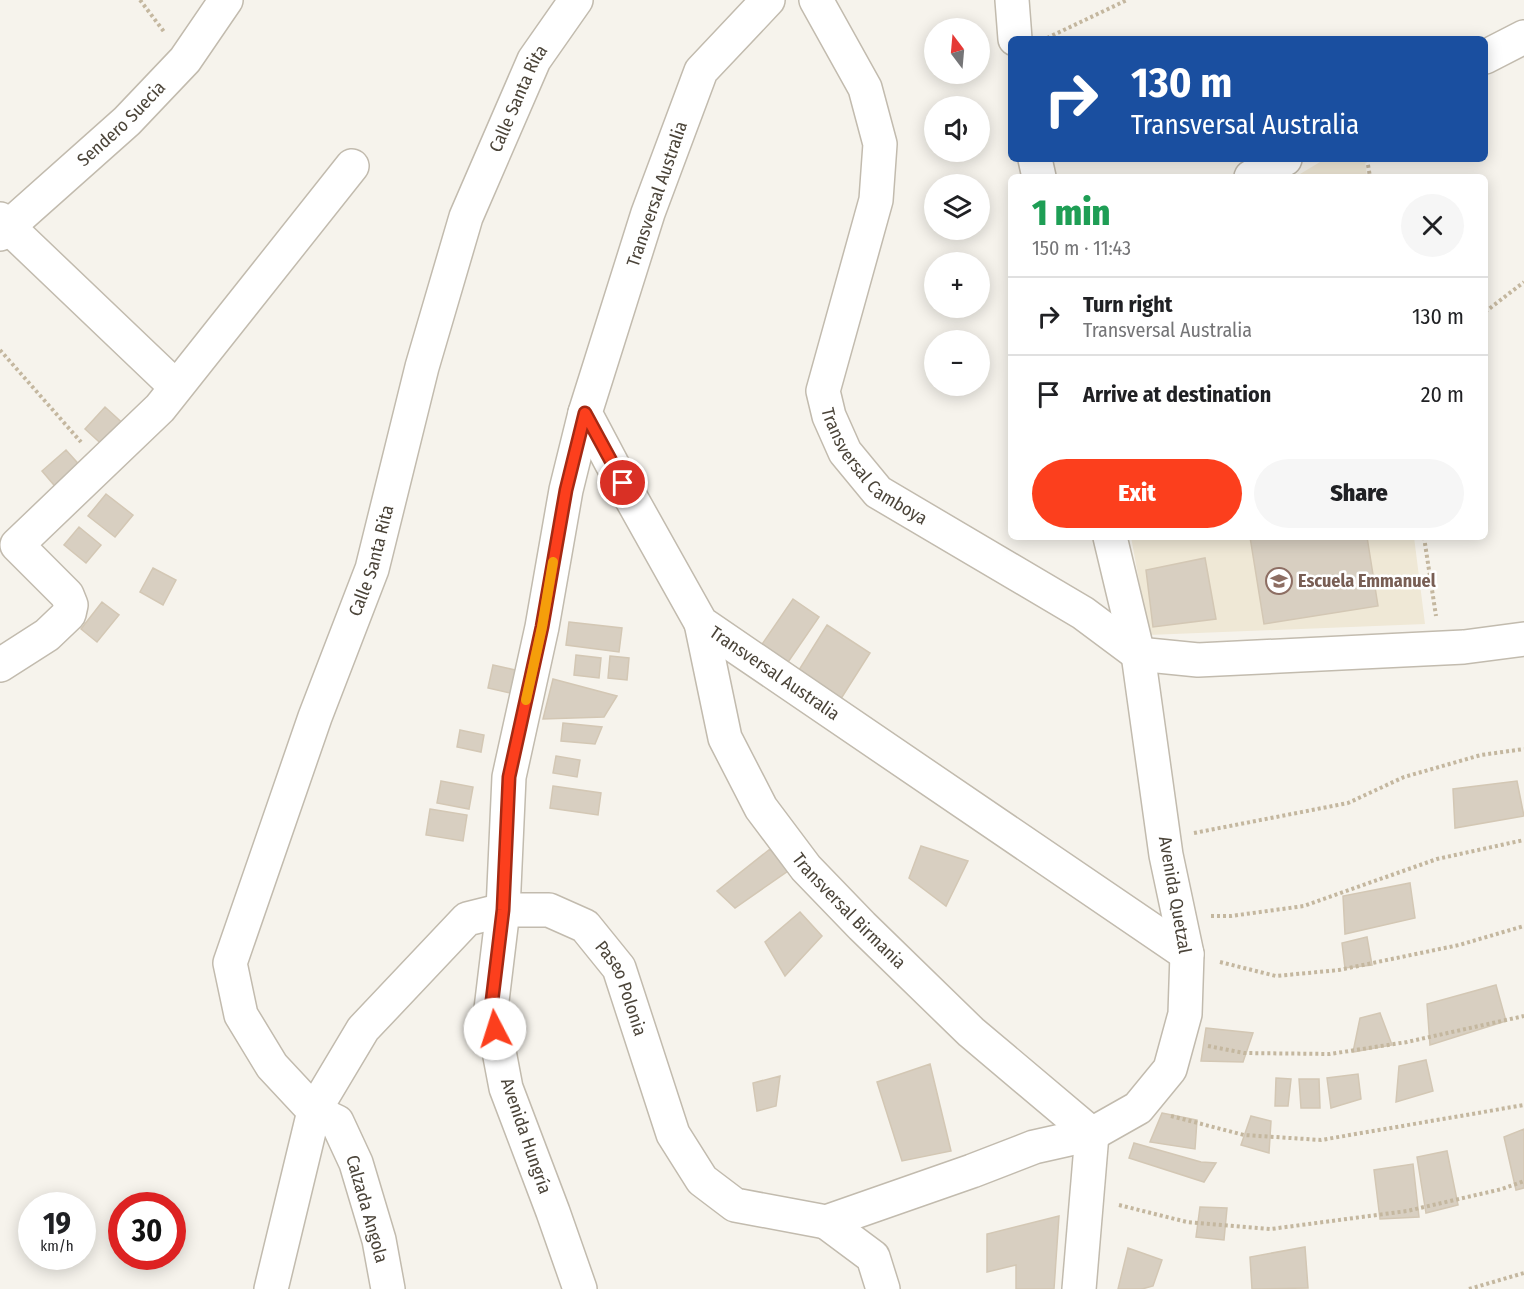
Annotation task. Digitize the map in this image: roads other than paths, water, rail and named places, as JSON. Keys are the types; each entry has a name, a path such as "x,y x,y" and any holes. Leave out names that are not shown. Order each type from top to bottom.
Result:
{"street":[{"name":"Sendero Suecia","path":"3,227 127,121 185,60 226,0"},
{"name":"Calle Santa Rita","path":"314,1111 272,1066 240,1014 230,963 315,717 372,569 422,366 466,216 534,60 576,0"},
{"name":"Transversal Australia","path":"768,0 701,71 648,213 585,413 701,623 1187,954"},
{"name":"Transversal Camboya","path":"816,0 866,88 880,144 876,200 823,391 829,416 845,452 878,492 1083,614 1138,654"},
{"path":"1012,0 1015,36"},
{"path":"1488,55 1524,37"},
{"path":"1257,174 1279,162"},
{"path":"0,665 47,635 69,614 71,605 67,595 17,545 160,408 352,166"},
{"path":"3,227 176,387"},
{"name":"Avenida Hungría","path":"580,1289 506,1088 491,1009 503,910 509,777 542,627 566,490 585,413"},
{"name":"Avenida Quetzal","path":"1092,1134 1138,1108 1170,1069 1185,1014 1187,954 1164,839 1138,654 1111,540"},
{"name":"Transversal Birmania","path":"701,623 725,738 761,808 806,868 971,1032 1092,1134"},
{"path":"1138,654 1198,660 1464,647 1524,639"},
{"name":"Paseo Polonia","path":"271,1289 314,1111 363,1029 467,919 503,910 549,910 585,926 619,968 673,1134 702,1180 735,1205 826,1222 1034,1147 1092,1134"},
{"name":"Calzada Angola","path":"314,1111 337,1122 356,1163 379,1240 388,1289"},
{"path":"1079,1289 1092,1134"},
{"path":"826,1222 873,1257 883,1289"}],"place":[{"name":"Escuela Emmanuel","path":"1279,581"}]}
